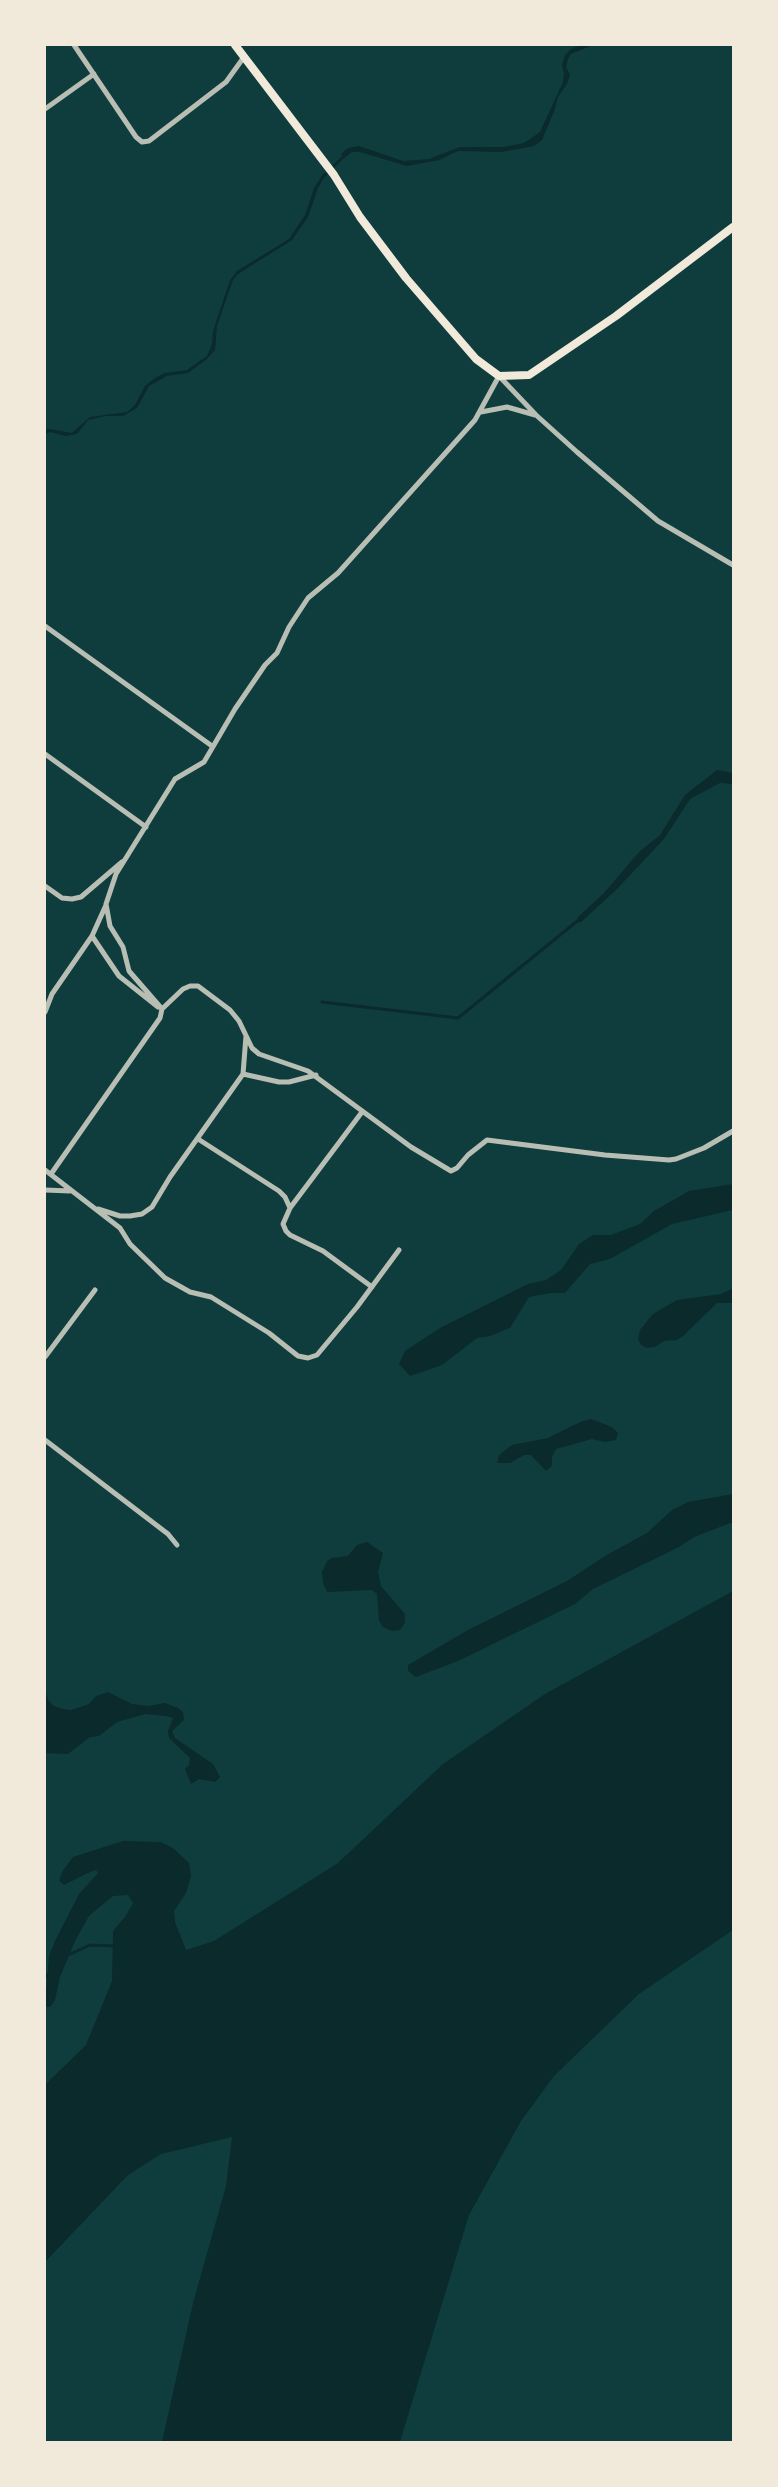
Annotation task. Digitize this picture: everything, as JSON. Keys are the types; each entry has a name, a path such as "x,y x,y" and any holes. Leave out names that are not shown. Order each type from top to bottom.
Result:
{"main road":[{"path":"235,45 334,175 360,217 406,278 476,359 499,376 529,375 616,316 733,227"}],"street":[{"path":"74,45 136,137 142,142 149,141 221,86 231,77 244,57"},
{"path":"45,109 94,74"},
{"path":"45,1012 52,994 92,936 123,861 175,779 204,762 265,665 277,653 289,627 308,598 338,573 481,412 499,376 536,416 658,521 733,565"},
{"path":"481,412 507,407 536,416"},
{"path":"45,626 212,746"},
{"path":"45,754 146,827"},
{"path":"45,886 62,898 81,897 123,861"},
{"path":"106,904 110,926 123,947 129,971 162,1009"},
{"path":"92,936 119,976 162,1009"},
{"path":"399,1250 317,1355 308,1358 298,1356 269,1333 211,1297 190,1292 165,1278 130,1244 120,1228 90,1207 48,1172 160,1018 162,1009 183,989 198,986 230,1010 252,1047 259,1054 316,1075 411,1147 451,1171 487,1140 605,1155 669,1160 704,1148 733,1131"},
{"path":"90,1207 120,1216 142,1214 152,1207 170,1177 243,1074 246,1034"},
{"path":"243,1074 279,1082 316,1075"},
{"path":"362,1112 290,1208 283,1224 286,1232 323,1251 372,1287"},
{"path":"198,1139 279,1191 290,1208"},
{"path":"45,1190 71,1191"},
{"path":"45,1357 95,1290"},
{"path":"45,1440 168,1534 177,1545"}],"water":[{"path":"581,45 593,45 571,54 568,59 566,67 570,75 567,84 558,97 542,140 534,146 501,152 458,151 439,160 407,166 360,152 352,152 344,158 341,154 348,148 359,146 403,161 429,159 460,147 504,147 524,143 540,132 563,82 562,65 565,55 571,49"},
{"path":"324,173 325,176 318,188 308,217 292,240 238,274 233,280 217,326 215,350 207,359 188,373 167,376 149,386 137,408 123,416 106,416 88,420 77,434 66,436 50,432 45,434 45,430 50,429 72,433 90,417 127,412 135,405 145,386 155,378 165,373 187,370 207,356 230,280 237,271 289,239 305,215 314,188"},
{"path":"717,770 733,773 733,784 720,783 690,799 664,839 617,889 580,923 577,918 604,893 639,852 660,835 685,795"},
{"path":"733,1184 733,1210 672,1224 610,1259 590,1264 565,1293 529,1297 510,1328 490,1336 477,1338 442,1365 410,1376 399,1364 405,1351 440,1328 528,1284 546,1280 561,1270 579,1244 593,1235 611,1235 640,1224 654,1211 689,1191"},
{"path":"733,1288 733,1303 717,1303 677,1340 664,1341 655,1347 647,1348 641,1345 638,1339 640,1330 653,1314 677,1300 721,1294"},
{"path":"591,1419 612,1427 618,1433 616,1440 605,1442 592,1439 556,1449 552,1457 552,1466 546,1471 531,1455 524,1455 510,1463 497,1463 499,1455 512,1445 548,1438"},
{"path":"733,1494 733,1522 694,1537 679,1547 593,1589 575,1604 458,1661 416,1677 408,1671 408,1665 468,1630 567,1581 605,1556 647,1533 672,1510 688,1502"},
{"path":"367,1542 383,1553 378,1572 381,1586 405,1614 405,1623 400,1630 392,1631 383,1627 379,1621 377,1594 372,1590 327,1592 323,1583 322,1572 327,1561 348,1556 357,1545"},
{"path":"733,1591 733,1930 639,1994 554,2076 521,2121 469,2215 400,2442 162,2442 193,2303 226,2186 232,2137 161,2154 128,2175 45,2262 45,2085 86,2045 112,1981 113,1931 133,1903 128,1895 113,1896 89,1916 75,1941 60,1977 55,2000 50,2007 45,2006 49,1956 79,1894 98,1873 96,1870 64,1885 59,1881 62,1872 73,1857 123,1841 161,1842 173,1848 189,1863 191,1876 186,1893 174,1911 175,1922 186,1950 214,1941 338,1863 443,1764 545,1694"},
{"path":"45,1690 48,1700 54,1706 63,1709 71,1710 89,1704 96,1696 108,1692 132,1704 148,1706 165,1703 178,1708 183,1712 184,1720 172,1731 175,1738 213,1764 220,1777 215,1782 199,1779 191,1784 185,1769 189,1765 190,1758 169,1738 168,1731 173,1718 166,1716 145,1714 117,1722 99,1736 90,1737 68,1754 45,1753"}],"waterway":[{"path":"323,177 346,154"},
{"path":"322,1002 458,1018 581,918"},
{"path":"68,1955 90,1945 116,1946"},
{"path":"45,1978 50,1972"}]}
